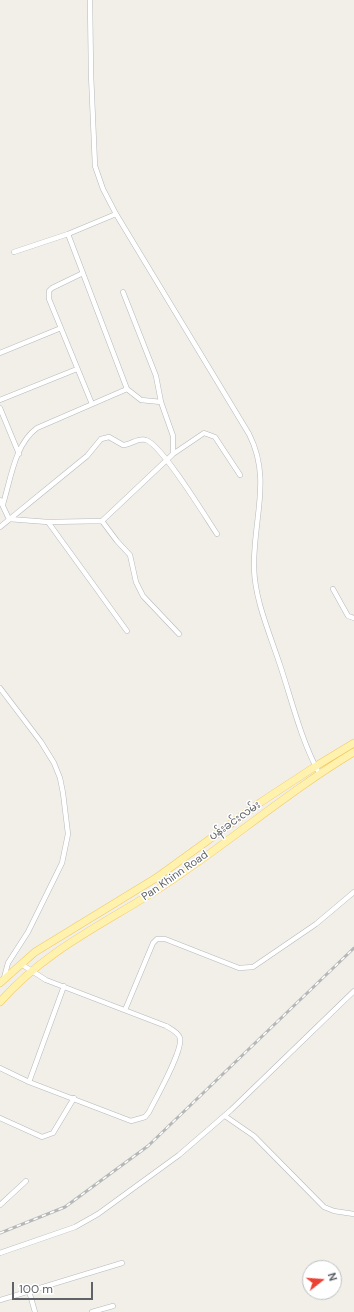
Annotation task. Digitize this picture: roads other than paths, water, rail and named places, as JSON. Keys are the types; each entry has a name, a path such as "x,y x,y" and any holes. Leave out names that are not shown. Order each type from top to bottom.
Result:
{"main road":[{"name":"ပန်းခင်းလမ်း","path":"2,981 35,952 156,878 316,766 354,743"},
{"name":"Pan Khinn Road","path":"0,1002 30,971 72,941 160,887 319,773 354,752"}],"street":[{"path":"90,0 91,74 98,178 116,214 249,434 257,451 261,480 255,554 257,585 269,629 305,739 319,773"},
{"path":"14,252 68,234 116,214"},
{"path":"68,234 127,389 141,400 161,402"},
{"path":"83,273 59,284 49,291 49,299 92,404"},
{"path":"123,292 156,376 161,402 173,436 173,454"},
{"path":"0,353 61,328"},
{"path":"0,400 77,369"},
{"path":"9,519 1,502 19,454 29,434 37,428 127,389"},
{"path":"0,408 19,454"},
{"path":"9,519 48,522 102,521 167,459 204,433 215,437 240,475"},
{"path":"0,527 87,456 104,437 109,437 123,445 145,439 167,459 217,534"},
{"path":"102,521 116,541 130,555 136,582 143,596 179,634"},
{"path":"48,522 127,632"},
{"path":"333,589 348,616 354,618"},
{"path":"0,688 41,742 54,763 64,793 68,834 62,863 28,932 8,963 2,981"},
{"path":"125,1010 153,943 157,939 165,939 239,968 246,969 253,967 316,924 354,892"},
{"path":"0,1068 29,1082 132,1121 145,1117 149,1112 180,1050 180,1038 175,1032 166,1026 46,980 21,964"},
{"path":"29,1082 64,986"},
{"path":"0,1253 75,1227 98,1214 179,1155 225,1116 354,991"},
{"path":"0,1118 42,1137 49,1136 53,1133 74,1098"},
{"path":"225,1116 261,1143 324,1207 334,1211 354,1214"},
{"path":"0,1205 26,1181"},
{"path":"0,1300 122,1263"},
{"path":"29,1291 35,1312"},
{"path":"92,1312 113,1306"}],"railway":[{"path":"0,1233 65,1207 148,1146 354,948"}]}
